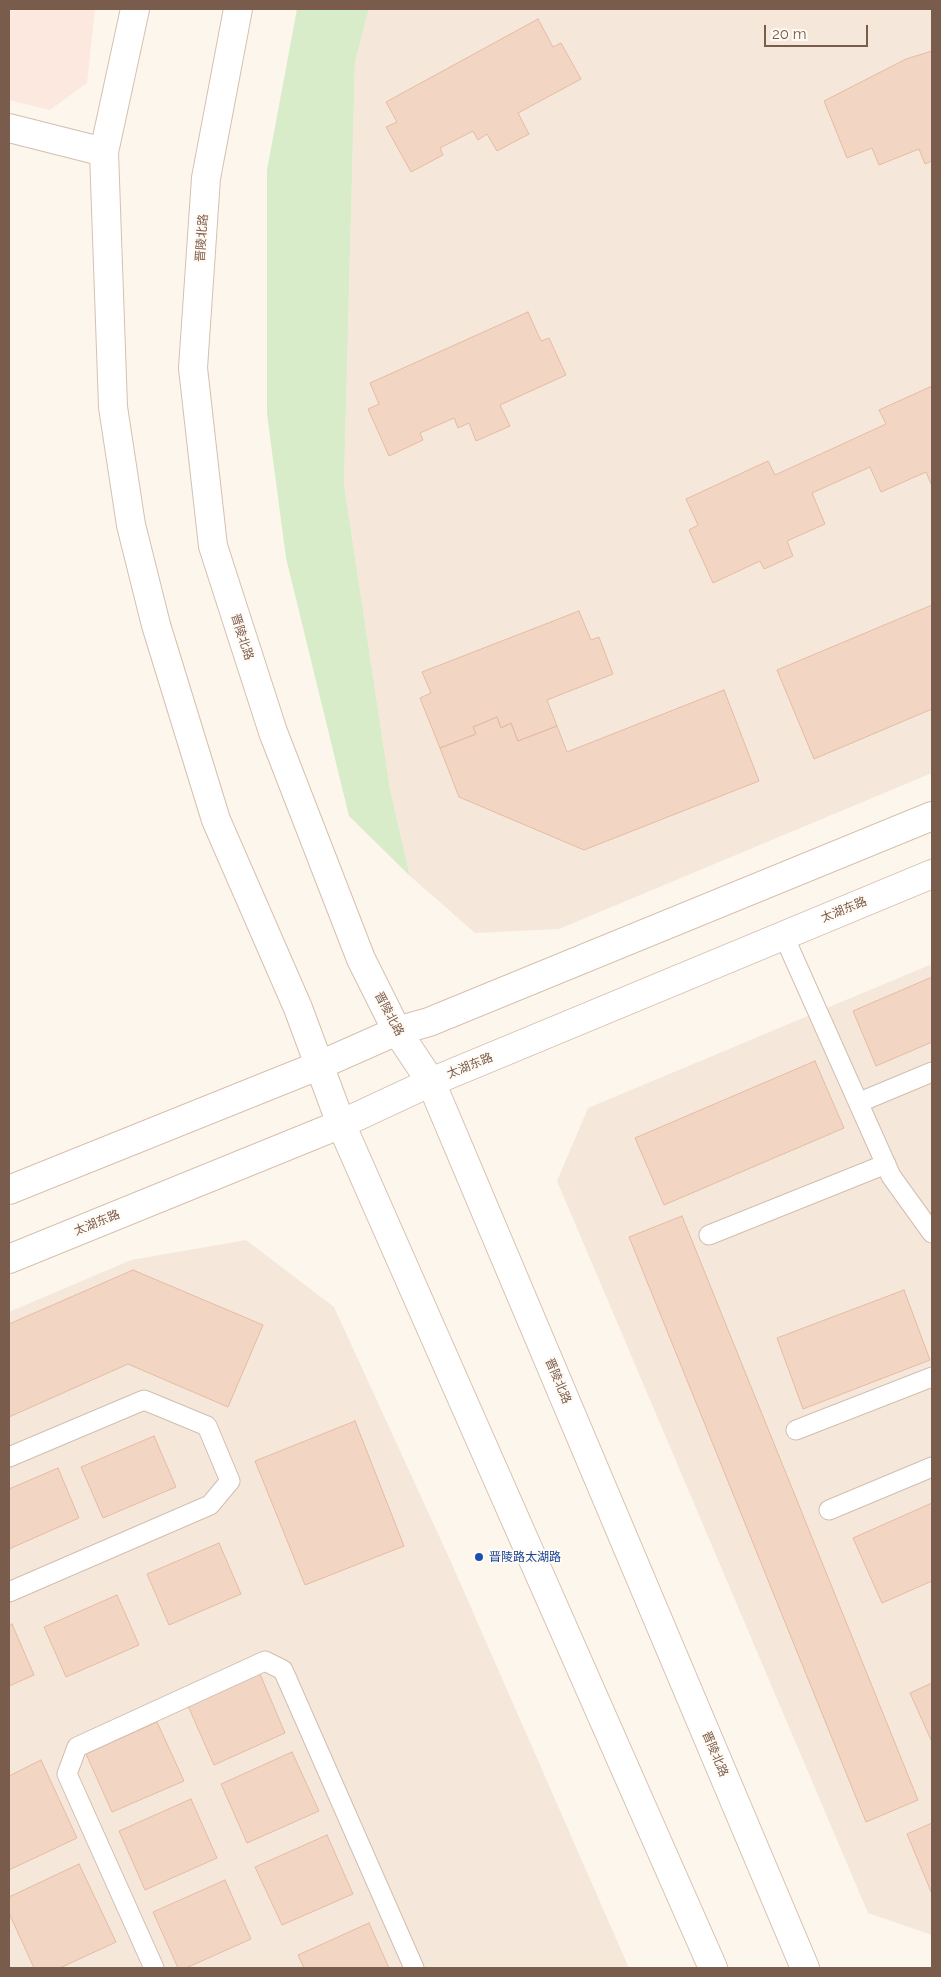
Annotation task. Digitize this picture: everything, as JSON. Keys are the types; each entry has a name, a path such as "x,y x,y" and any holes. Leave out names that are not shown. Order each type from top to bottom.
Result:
{"main road":[{"path":"135,9 104,152 113,407 131,525 156,625 216,820 298,1008 341,1124 714,1968"},
{"name":"晋陵北路","path":"238,9 206,178 193,368 213,546 273,732 361,959 398,1031 431,1082 805,1968"},
{"path":"9,128 104,152"},
{"path":"9,1190 320,1065 398,1031 429,1022 932,816"},
{"name":"太湖东路","path":"9,1259 341,1124 431,1082 783,934 932,874"}],"lane":[{"path":"783,934 860,1102 891,1176 932,1233"},
{"path":"860,1102 932,1072"},
{"path":"709,1234 886,1164"},
{"path":"796,1430 932,1377"},
{"path":"9,1457 144,1400 208,1426 230,1481 210,1505 9,1592"},
{"path":"829,1510 932,1468"},
{"path":"154,1968 67,1774 77,1747 265,1661 283,1670 414,1968"}],"shaded area":[{"path":"9,9 95,9 87,83 50,110 9,100"},
{"path":"369,9 932,9 932,773 559,929 475,933 410,876 390,789 344,484 355,62"},
{"path":"932,964 932,1935 868,1913 557,1181 588,1108"},
{"path":"246,1240 334,1307 451,1562 629,1968 9,1968 9,1312 131,1260"}],"green space":[{"path":"297,9 369,9 355,62 344,484 390,789 410,876 349,816 286,558 267,414 267,170"}],"building":[{"path":"538,19 553,47 561,43 581,79 518,113 529,134 497,151 487,134 478,140 473,131 440,148 443,155 411,172 386,127 397,122 386,102"},
{"path":"932,51 932,161 925,164 919,149 879,165 872,148 847,158 824,101 906,59"},
{"path":"528,312 541,341 549,338 566,375 500,405 510,426 476,441 469,423 458,428 454,418 420,433 423,440 389,456 368,409 379,404 370,383"},
{"path":"932,386 932,486 926,472 881,492 870,467 812,493 825,524 787,541 793,556 764,569 760,561 713,583 689,530 698,525 686,499 768,461 775,475 886,424 879,410"},
{"path":"932,605 932,709 814,759 777,670"},
{"path":"579,611 591,640 599,637 613,674 547,700 557,726 518,741 511,723 501,728 497,717 473,727 476,734 440,748 420,698 431,693 422,672"},
{"path":"724,690 759,781 584,850 459,797 440,748 476,734 473,727 497,717 501,728 511,723 518,741 557,726 567,752"},
{"path":"932,977 932,1042 876,1066 853,1011"},
{"path":"815,1061 844,1128 664,1205 635,1138"},
{"path":"682,1216 918,1800 866,1822 629,1237"},
{"path":"133,1270 263,1325 228,1407 128,1364 9,1417 9,1324"},
{"path":"904,1290 930,1360 803,1409 777,1338"},
{"path":"355,1421 404,1546 305,1585 255,1461"},
{"path":"154,1436 176,1487 103,1518 81,1467"},
{"path":"58,1468 79,1518 9,1549 9,1489"},
{"path":"932,1503 932,1581 882,1603 853,1538"},
{"path":"219,1543 241,1594 169,1625 147,1574"},
{"path":"117,1595 139,1645 66,1677 44,1627"},
{"path":"12,1624 34,1675 9,1686 9,1626"},
{"path":"260,1674 285,1733 214,1765 188,1706"},
{"path":"932,1683 932,1742 910,1693"},
{"path":"157,1722 184,1781 112,1812 86,1754"},
{"path":"292,1752 319,1811 247,1843 221,1784"},
{"path":"41,1760 77,1838 9,1870 9,1776"},
{"path":"191,1799 217,1858 145,1890 119,1831"},
{"path":"932,1823 932,1894 907,1834"},
{"path":"327,1835 353,1894 282,1925 255,1867"},
{"path":"79,1864 116,1942 60,1968 34,1968 9,1913 9,1897"},
{"path":"225,1880 251,1939 186,1968 178,1968 153,1912"},
{"path":"369,1923 389,1968 304,1968 298,1955"}],"place":[{"name":"晋陵路太湖路","path":"479,1557"}]}
